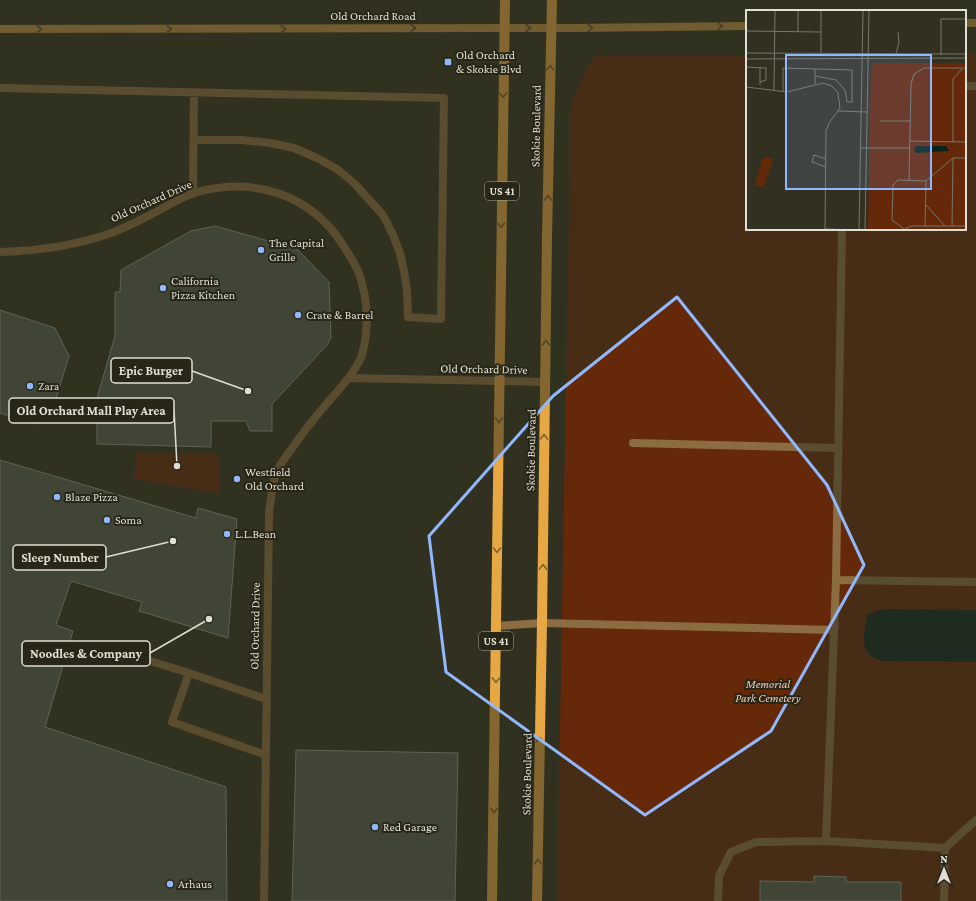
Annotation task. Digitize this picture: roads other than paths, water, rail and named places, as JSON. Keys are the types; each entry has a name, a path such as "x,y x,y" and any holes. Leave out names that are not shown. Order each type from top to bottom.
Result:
{"main road":[{"name":"US 41","path":"492,901 497,626 504,0"},
{"name":"Skokie Boulevard","path":"537,901 552,0"},
{"name":"Old Orchard Road","path":"0,29 551,28 746,26"}],"lane":[{"path":"0,88 444,98 441,319 408,317 407,290 404,271 400,253 393,235 383,215 354,183 336,169 317,158 294,148 270,143 241,140 194,140"},
{"path":"193,194 194,93"},
{"name":"Old Orchard Drive","path":"0,252 58,246 113,232 137,222 172,203 193,194 220,188 245,186 267,190 290,197 307,207 325,222 334,232 359,273 365,294 368,315 362,358 349,378 304,431 286,456 276,473 272,491 269,513 264,901"},
{"path":"826,841 836,580 842,230"},
{"name":"Old Orchard Drive","path":"349,378 545,382"},
{"path":"633,443 838,448"},
{"path":"836,580 976,582"},
{"path":"497,626 542,624 833,630"},
{"path":"121,652 266,699"},
{"path":"189,673 172,722 266,755"},
{"path":"718,901 719,876 731,852 756,842 826,841 945,848 976,820"},
{"path":"944,901 945,848"}],"place":[{"name":"Old Orchard & Skokie Blvd","path":"448,62"},
{"name":"The Capital Grille","path":"261,250"},
{"name":"California Pizza Kitchen","path":"163,288"},
{"name":"Crate & Barrel","path":"298,315"},
{"name":"Zara","path":"30,386"},
{"name":"Epic Burger","path":"248,391"},
{"name":"Old Orchard Mall Play Area","path":"177,466"},
{"name":"Westfield Old Orchard","path":"237,479"},
{"name":"Blaze Pizza","path":"57,497"},
{"name":"Soma","path":"107,520"},
{"name":"L.L.Bean","path":"227,534"},
{"name":"Sleep Number","path":"173,541"},
{"name":"Noodles & Company","path":"209,619"},
{"name":"Red Garage","path":"375,827"},
{"name":"Arhaus","path":"170,884"}],"park label":[{"name":"Memorial Park Cemetery","path":"768,691"}]}
